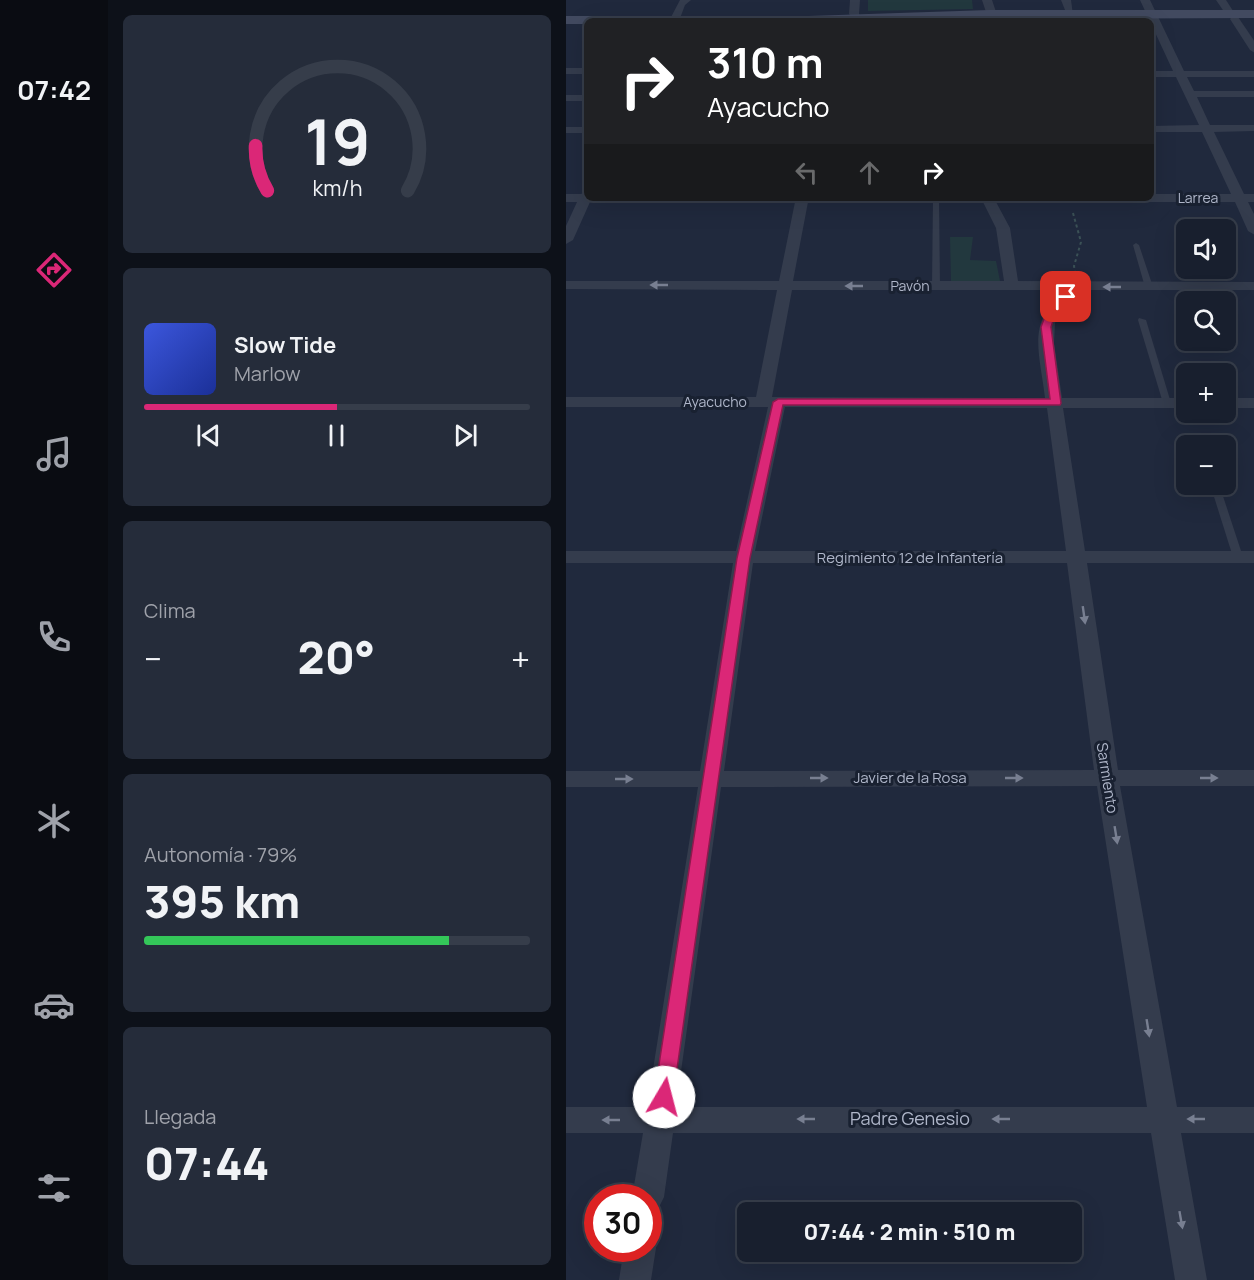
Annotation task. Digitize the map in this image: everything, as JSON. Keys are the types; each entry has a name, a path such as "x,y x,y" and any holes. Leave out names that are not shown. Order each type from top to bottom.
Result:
{"main road":[{"path":"992,18 1070,13 1153,16 1254,14"},
{"path":"1137,18 1153,16"},
{"path":"1232,16 1254,19"},
{"path":"566,20 584,20"},
{"path":"566,24 584,24"}],"street":[{"path":"676,18 686,0"},
{"path":"855,0 854,14 857,18"},
{"path":"987,0 992,18"},
{"path":"1066,0 1070,13"},
{"path":"1145,0 1153,16"},
{"path":"1221,0 1254,50"},
{"path":"1154,18 1254,231"},
{"path":"566,71 584,71"},
{"path":"1154,74 1254,74"},
{"path":"1189,94 1254,94"},
{"path":"566,98 584,98"},
{"path":"1154,129 1254,128"},
{"path":"566,130 584,130"},
{"name":"Larrea","path":"566,198 584,197"},
{"name":"Larrea","path":"1154,198 1254,198"},
{"path":"566,240 584,201"},
{"path":"650,1184 744,558 771,402 785,285 801,201"},
{"path":"990,201 1003,228 1012,287"},
{"name":"Pavón","path":"566,285 1079,288 1254,286"},
{"name":"Sarmiento","path":"1079,288 1053,308 1048,317 1046,343 1107,777 1191,1280"},
{"name":"Ayacucho","path":"566,402 1176,403"},
{"path":"1236,403 1254,403"},
{"name":"Regimiento 12 de Infantería","path":"566,557 1246,557"},
{"name":"Javier de la Rosa","path":"566,779 1254,778"},
{"name":"Padre Genesio","path":"566,1120 1254,1119"},
{"path":"635,1280 638,1262"}],"lane":[{"path":"936,201 936,286"},
{"path":"1136,244 1150,287"},
{"path":"1142,320 1167,403"},
{"path":"1219,495 1246,557"}],"path":[{"path":"1058,201 1072,210 1079,232 1081,242 1074,266 1079,288"}],"green space":[{"path":"868,0 972,0 973,9 868,11"},
{"path":"950,237 973,237 970,260 996,261 1000,281 951,281"}],"route":[{"path":"664,1097 744,558 778,402 1056,403 1046,343 1046,327 1053,308 1066,297"}]}
